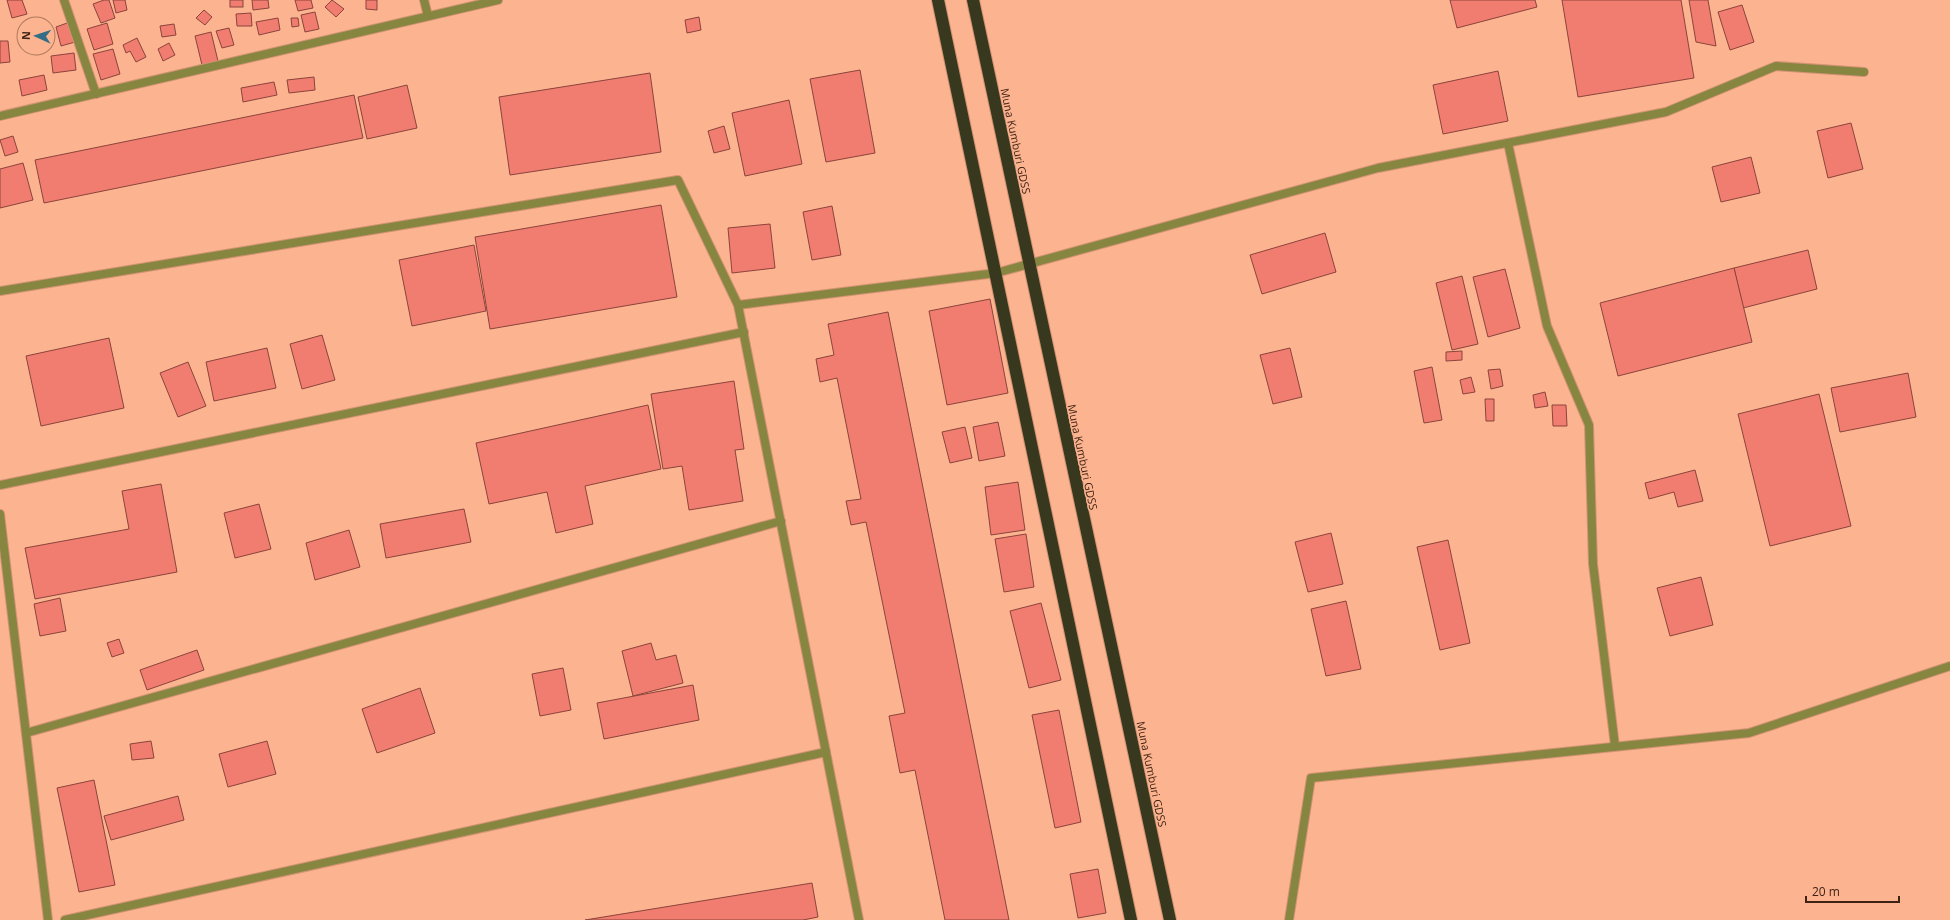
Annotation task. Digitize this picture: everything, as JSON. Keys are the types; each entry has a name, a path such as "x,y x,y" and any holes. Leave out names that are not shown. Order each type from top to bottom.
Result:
{"highway":[{"path":"938,0 1131,920"},
{"name":"Muna Kumburi GDSS","path":"973,0 1170,920"}],"street":[{"path":"64,0 96,94"},
{"path":"424,0 428,16"},
{"path":"0,116 498,0"},
{"path":"738,305 996,273 1378,168 1666,112 1776,66 1864,72"},
{"path":"1508,143 1547,326 1589,425 1593,564 1615,746"},
{"path":"0,292 678,180 738,305 859,920"},
{"path":"0,485 744,332"},
{"path":"0,514 48,920"},
{"path":"26,733 781,521"},
{"path":"1289,920 1311,778 1749,733 1950,666"},
{"path":"65,920 826,752"}],"building":[{"path":"7,0 22,0 27,14 12,18"},
{"path":"104,0 109,0 115,18 101,23 93,4"},
{"path":"113,0 125,0 127,10 116,13"},
{"path":"230,0 243,0 243,7 230,7"},
{"path":"252,0 268,0 269,8 253,10"},
{"path":"295,0 311,0 313,8 298,11"},
{"path":"332,0 344,9 336,17 325,7"},
{"path":"366,0 377,0 377,10 366,9"},
{"path":"1450,0 1535,0 1537,7 1457,28"},
{"path":"1562,0 1681,0 1694,78 1578,97"},
{"path":"1689,0 1708,0 1716,46 1696,42"},
{"path":"1742,5 1754,42 1730,50 1718,12"},
{"path":"204,10 212,17 205,25 196,18"},
{"path":"315,12 319,29 305,32 301,15"},
{"path":"251,13 252,26 237,26 236,14"},
{"path":"699,17 701,30 687,33 685,20"},
{"path":"278,18 280,30 259,35 256,22"},
{"path":"291,18 298,18 299,26 292,27"},
{"path":"70,22 75,42 61,46 56,27"},
{"path":"107,23 113,44 94,50 87,29"},
{"path":"174,24 176,35 162,37 160,26"},
{"path":"229,28 234,45 222,48 216,31"},
{"path":"211,32 218,61 202,65 195,36"},
{"path":"137,38 146,57 136,62 130,51 126,53 123,45"},
{"path":"0,41 8,41 10,62 0,63"},
{"path":"169,43 175,55 163,61 158,49"},
{"path":"113,49 120,74 101,80 93,54"},
{"path":"74,53 76,70 53,73 51,56"},
{"path":"860,70 875,153 826,162 810,79"},
{"path":"1498,71 1508,121 1443,134 1433,85"},
{"path":"650,73 661,152 510,175 499,97"},
{"path":"44,75 47,90 22,96 19,80"},
{"path":"314,77 315,90 289,93 287,80"},
{"path":"274,82 277,95 243,102 241,88"},
{"path":"407,85 417,128 367,139 358,97"},
{"path":"354,95 363,138 44,203 35,160"},
{"path":"789,100 802,164 745,176 732,113"},
{"path":"1851,123 1863,169 1828,178 1817,131"},
{"path":"724,126 730,149 714,153 708,131"},
{"path":"13,136 18,152 5,156 0,140"},
{"path":"1751,157 1760,193 1721,202 1712,167"},
{"path":"23,163 33,200 0,208 0,169"},
{"path":"661,205 677,297 490,329 475,237"},
{"path":"832,206 841,255 812,260 803,212"},
{"path":"770,224 775,268 732,273 728,228"},
{"path":"1325,233 1336,272 1262,294 1250,255"},
{"path":"474,245 486,311 412,326 399,260"},
{"path":"1808,250 1817,289 1743,308 1734,268"},
{"path":"1734,268 1752,342 1618,376 1600,303"},
{"path":"1505,269 1520,328 1488,337 1473,277"},
{"path":"1462,276 1478,344 1452,350 1436,283"},
{"path":"990,299 1008,393 947,405 929,311"},
{"path":"888,312 1009,920 945,920 915,770 900,773 889,716 905,713 866,522 851,525 846,501 861,499 837,378 820,382 816,359 834,355 828,324"},
{"path":"322,335 335,380 302,389 290,344"},
{"path":"109,338 124,408 41,426 26,356"},
{"path":"267,348 276,388 214,401 206,362"},
{"path":"1290,348 1302,397 1273,404 1260,355"},
{"path":"1462,351 1462,360 1446,361 1446,352"},
{"path":"188,362 206,406 178,417 160,373"},
{"path":"1432,367 1442,420 1424,423 1414,371"},
{"path":"1500,369 1503,386 1491,389 1488,370"},
{"path":"1908,373 1916,417 1840,432 1831,388"},
{"path":"1471,377 1475,392 1463,394 1460,380"},
{"path":"734,381 744,449 735,450 743,501 689,510 682,466 663,469 651,394"},
{"path":"1545,392 1548,406 1535,408 1533,395"},
{"path":"1819,394 1851,526 1770,546 1738,414"},
{"path":"1485,399 1494,399 1494,421 1486,421"},
{"path":"648,405 661,469 585,486 593,524 556,533 547,492 489,504 476,443"},
{"path":"1552,405 1566,405 1567,426 1553,426"},
{"path":"998,422 1005,456 979,461 973,427"},
{"path":"965,427 972,458 950,463 942,432"},
{"path":"1695,470 1703,501 1678,507 1674,492 1649,499 1645,483"},
{"path":"1018,482 1025,530 991,535 985,487"},
{"path":"161,484 177,572 35,599 25,548 129,529 122,491"},
{"path":"259,504 271,549 235,558 224,513"},
{"path":"464,509 471,542 386,558 380,524"},
{"path":"349,530 360,567 315,580 306,543"},
{"path":"1331,533 1343,584 1308,592 1295,542"},
{"path":"1026,534 1034,587 1004,592 995,539"},
{"path":"1448,540 1470,643 1440,650 1417,547"},
{"path":"1701,577 1713,625 1670,636 1657,588"},
{"path":"60,598 66,631 40,636 34,604"},
{"path":"1346,601 1361,669 1326,676 1311,609"},
{"path":"1041,603 1061,680 1029,688 1010,611"},
{"path":"119,639 124,653 112,657 107,643"},
{"path":"651,643 656,660 676,655 683,683 633,696 622,651"},
{"path":"197,650 204,670 147,690 140,670"},
{"path":"563,668 571,710 540,716 532,674"},
{"path":"693,685 699,720 604,739 597,703"},
{"path":"420,688 435,733 377,753 362,709"},
{"path":"1059,710 1081,822 1055,828 1032,715"},
{"path":"151,741 154,758 132,760 130,744"},
{"path":"267,741 276,774 228,787 219,754"},
{"path":"94,780 115,885 79,892 57,788"},
{"path":"178,796 184,820 111,840 104,816"},
{"path":"1098,869 1106,913 1078,918 1070,874"},
{"path":"812,883 818,917 803,920 585,920"}]}
